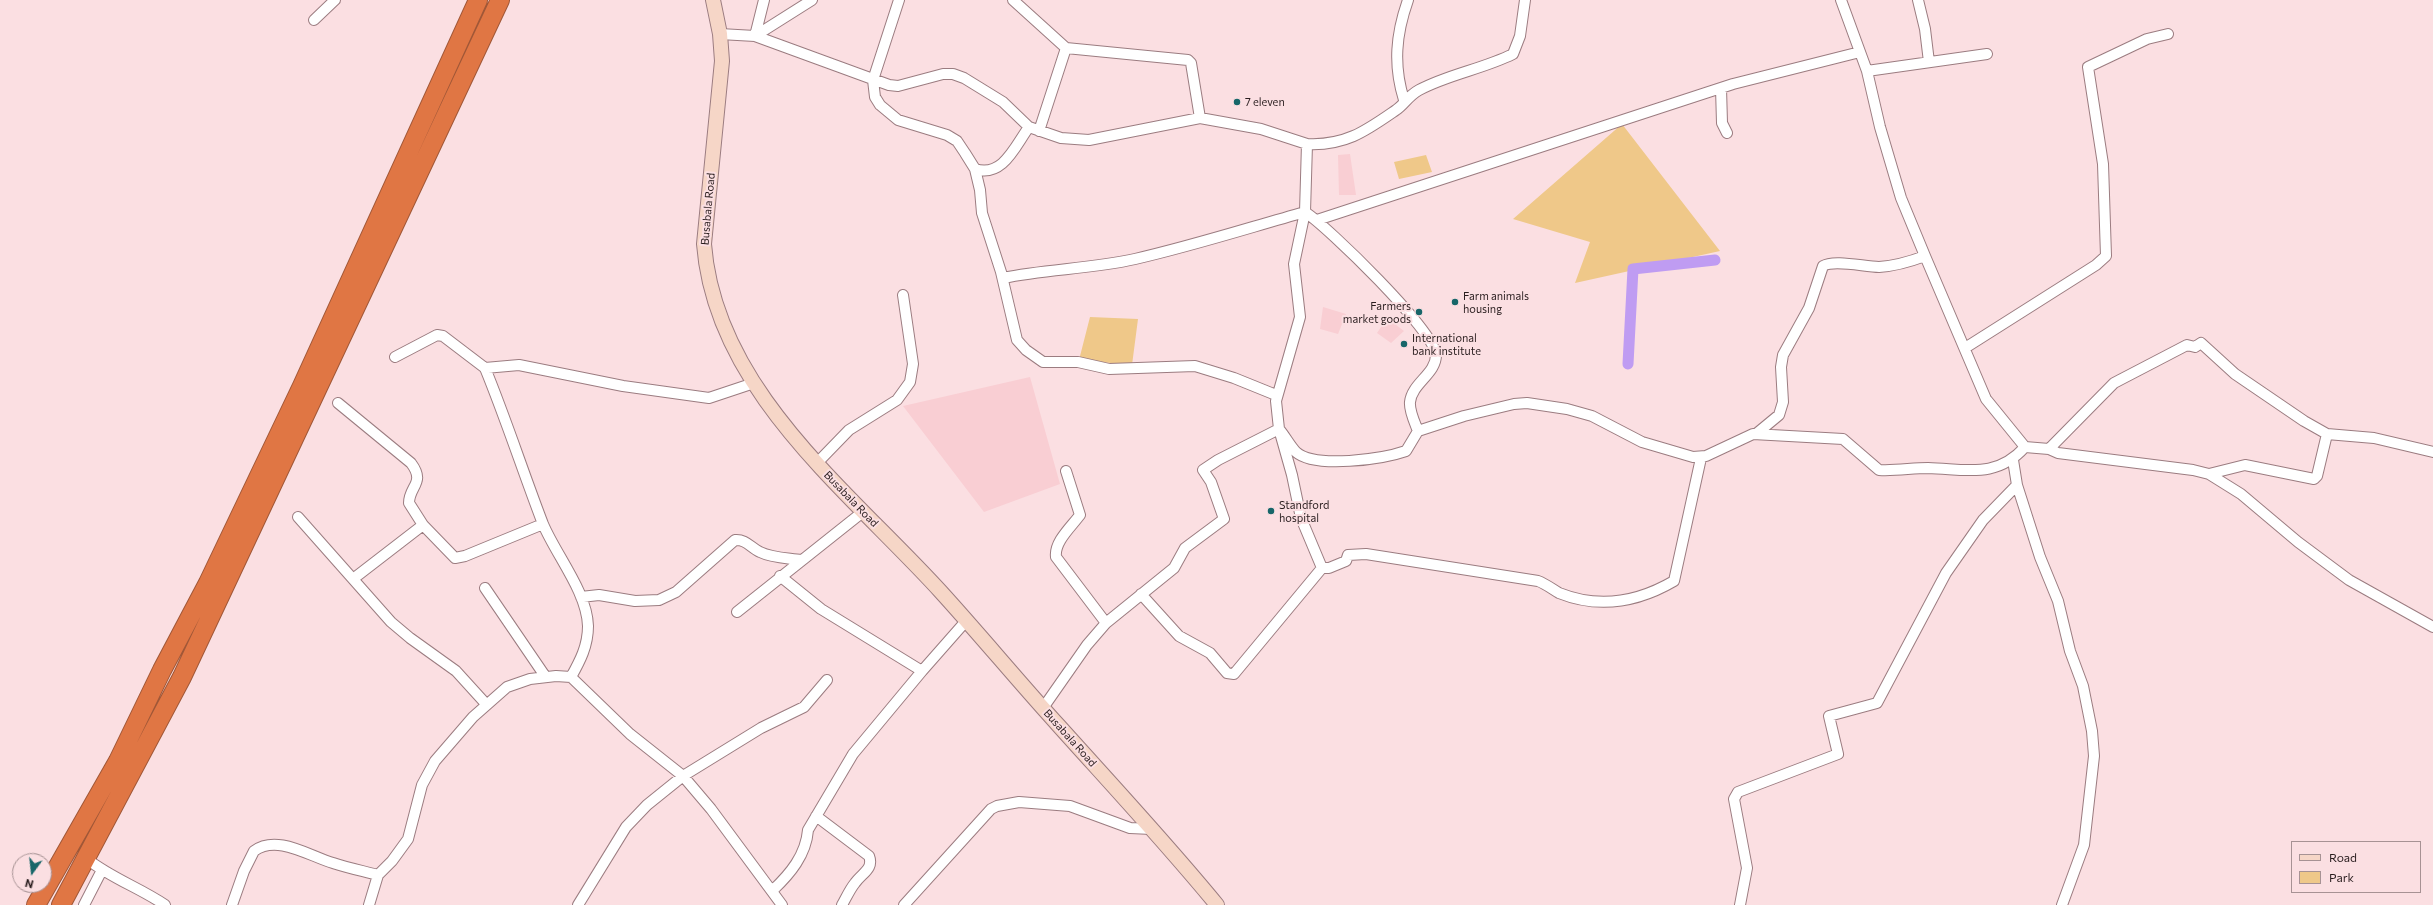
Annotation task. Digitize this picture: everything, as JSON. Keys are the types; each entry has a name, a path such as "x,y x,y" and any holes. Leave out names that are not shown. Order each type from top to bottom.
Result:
{"highway":[{"path":"36,905 118,761 162,670 208,583 306,379 478,0"},
{"path":"61,905 87,859 182,677 500,0"}],"street":[{"path":"314,20 336,0"},
{"name":"Busabala Road","path":"713,0 720,34 722,62 720,95 704,225 705,260 715,302 725,331 737,357 754,383 817,463 864,511 966,621 1152,829 1212,904"},
{"path":"755,36 764,0"},
{"path":"755,36 812,0"},
{"path":"899,0 872,80 875,97 887,112 898,120 932,128 957,141 975,169 982,213 1002,278 1017,340 1026,350 1043,362 1078,362 1109,369 1195,366 1234,378 1276,395"},
{"path":"1013,0 1066,48 1188,60 1191,63 1200,118"},
{"path":"1404,100 1398,79 1396,50 1400,22 1408,0"},
{"path":"720,34 755,36 872,80 898,86 943,74 953,74 964,78 1003,102 1028,127 1061,138 1089,140 1200,118 1229,121 1261,129 1307,144 1335,142 1365,132 1397,109 1404,100 1419,90 1513,54 1520,36 1525,0"},
{"path":"1841,0 1867,71 1880,127 1901,198 1986,399 2025,446 2048,448 2058,453 2193,470 2209,474 2241,494 2298,542 2349,580 2433,627"},
{"path":"1918,0 1925,29 1928,62"},
{"path":"1965,348 2096,265 2106,256 2103,164 2088,68 2147,39 2168,34"},
{"path":"1039,131 1066,48"},
{"path":"1317,220 1721,88 1860,52"},
{"path":"1867,71 1987,54"},
{"path":"1721,88 1722,123 1727,133"},
{"path":"975,169 986,172 1002,164 1028,127"},
{"path":"1307,144 1305,212 1294,264 1300,317 1276,395 1279,429 1292,475 1301,518 1322,568"},
{"path":"1002,278 1039,270 1085,269 1135,259 1305,212 1317,220 1375,276 1407,313 1434,350 1435,361 1432,368 1413,389 1410,401 1418,431"},
{"path":"1756,434 1779,415 1783,402 1781,367 1783,355 1809,308 1823,266 1832,263 1880,267 1906,264 1925,256"},
{"path":"817,463 849,430 896,400 910,382 912,364 903,295"},
{"path":"395,357 437,335 443,336 485,368 543,524 580,597 588,625 586,645 581,660 571,677"},
{"path":"2048,448 2114,383 2187,345 2195,347 2201,343 2235,374 2304,421 2327,434 2374,438 2433,452"},
{"path":"485,368 519,366 623,386 709,398 754,383"},
{"path":"338,403 369,426 416,469 418,481 409,503 423,525 451,555 460,558 543,524"},
{"path":"1279,429 1296,452 1303,456 1349,462 1406,451 1418,431 1464,416 1514,404 1538,404 1592,416 1642,442 1701,458 1749,435 1756,434 1843,439 1879,470 1928,468 1978,472 2013,460 2025,446"},
{"path":"1043,708 1087,645 1106,622 1174,568 1185,548 1224,519 1211,482 1202,470 1218,460 1279,429"},
{"path":"2209,474 2244,465 2314,479 2317,476 2327,434"},
{"path":"1322,568 1329,568 1346,561 1348,555 1366,554 1468,572 1538,581 1559,593 1603,604 1653,593 1674,581 1701,458"},
{"path":"2013,460 2017,485 2040,557 2058,601 2070,651 2084,686 2092,731 2094,756 2084,845 2062,905"},
{"path":"1066,471 1080,515 1059,543 1055,552 1056,557 1106,622"},
{"path":"1740,905 1747,868 1734,800 1736,795 1738,792 1838,754 1828,716 1877,703 1946,573 1983,520 2017,485"},
{"path":"737,612 780,576 864,511"},
{"path":"298,517 391,622 410,638 456,671 486,704"},
{"path":"352,579 423,525"},
{"path":"580,597 598,595 635,601 659,600 676,592 735,540 744,541 759,552 801,560"},
{"path":"1140,594 1179,636 1210,653 1227,673 1234,674 1322,568"},
{"path":"780,576 821,609 922,671"},
{"path":"485,588 545,676"},
{"path":"773,890 789,875 807,842 808,830 853,754 966,621"},
{"path":"369,905 378,875 392,861 408,839 422,785 435,761 486,704 513,685 545,676 571,677 630,734 683,776 712,809 773,890 782,905"},
{"path":"578,905 626,827 647,805 683,776 761,728 804,707 827,680"},
{"path":"904,905 991,809 997,806 1019,802 1070,806 1130,828 1152,829"},
{"path":"816,816 869,856 870,861 868,869 855,882 842,905"},
{"path":"232,905 244,871 254,851 271,844 290,847 333,863 378,875"},
{"path":"87,859 102,870 131,884 165,905"},
{"path":"84,905 102,870"}],"shaded area":[{"path":"1350,154 1356,195 1339,195 1338,155"},
{"path":"1323,307 1346,314 1338,334 1320,329"},
{"path":"1387,318 1404,331 1391,343 1377,333"},
{"path":"1030,377 1060,484 984,512 903,406"}],"green space":[{"path":"1622,124 1720,251 1575,283 1590,242 1513,219"},
{"path":"1426,155 1432,172 1399,179 1394,162"},
{"path":"1090,317 1138,319 1132,365 1079,360"}],"waterway":[{"path":"1628,364 1633,269 1715,260"}],"place":[{"name":"7 eleven","path":"1237,102"},
{"name":"Farm animals housing","path":"1455,302"},
{"name":"Farmers market goods","path":"1419,312"},
{"name":"International bank institute","path":"1404,344"},
{"name":"Standford hospital","path":"1271,511"}]}
